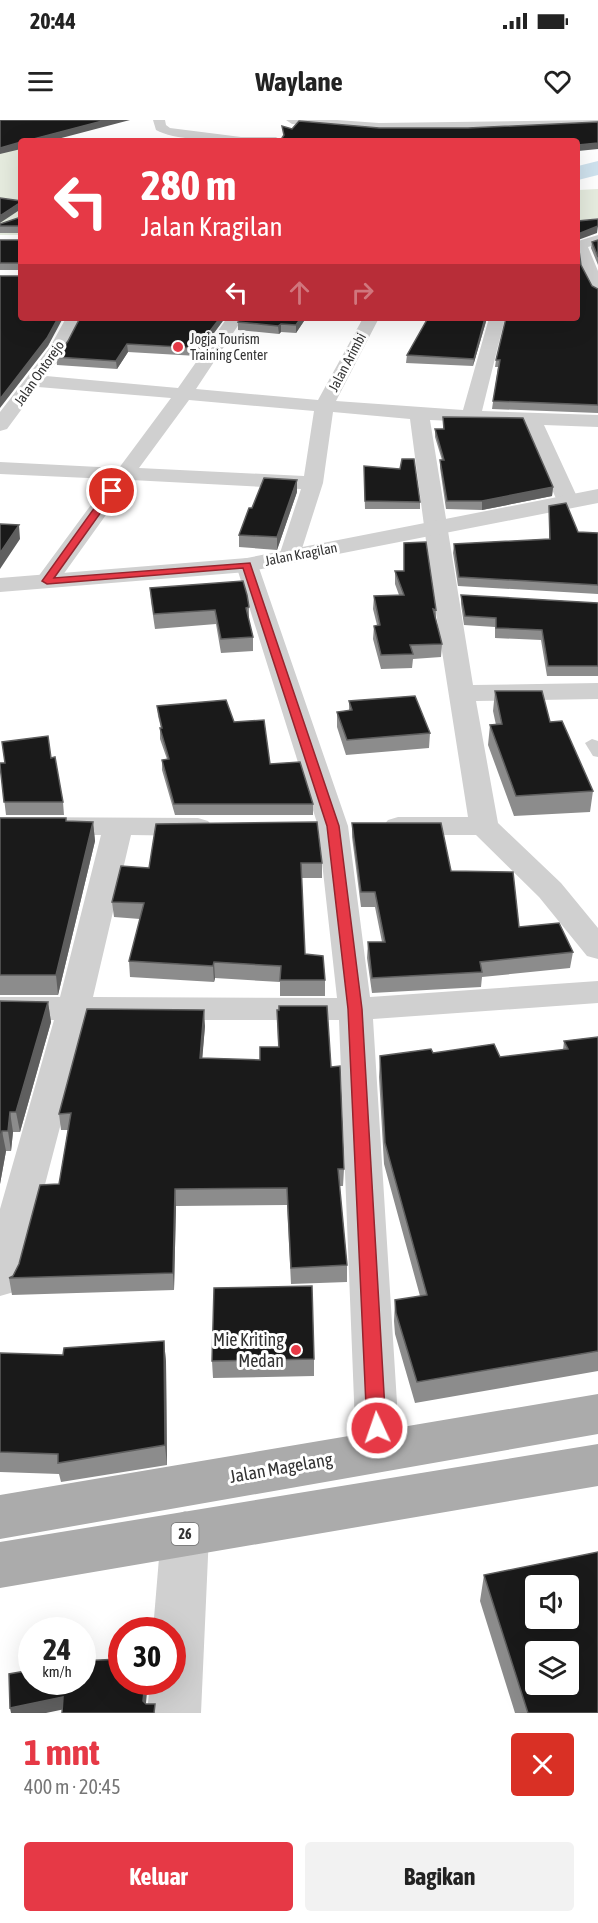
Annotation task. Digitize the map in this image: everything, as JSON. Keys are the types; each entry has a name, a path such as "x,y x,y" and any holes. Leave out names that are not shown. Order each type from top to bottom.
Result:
{"main road":[{"name":"Jalan Magelang","path":"0,1517 598,1414"},
{"name":"26","path":"0,1565 598,1465"}],"street":[{"path":"159,120 160,128 167,132 219,138"},
{"path":"293,120 338,129 450,124 468,127 551,122 598,122"},
{"path":"468,127 479,138"},
{"path":"580,245 598,240"},
{"path":"580,247 598,288 580,287"},
{"name":"Jalan Ontorejo","path":"0,425 58,348 72,321"},
{"path":"47,581 184,393 233,321"},
{"name":"Jalan Arimbi","path":"290,556 312,483 324,406 368,321"},
{"path":"471,417 496,321"},
{"path":"34,381 419,414 598,421"},
{"path":"419,414 436,527 457,595 462,693 484,826 550,890 598,949"},
{"path":"534,424 568,501"},
{"path":"0,468 312,483"},
{"name":"Jalan Kragilan","path":"0,585 247,565 598,496"},
{"path":"247,565 342,826 355,1009 378,1451"},
{"path":"462,693 598,691"},
{"path":"0,826 225,826"},
{"path":"342,826 484,826"},
{"path":"0,1280 74,1008 118,827"},
{"path":"0,1008 355,1009 598,992"},
{"path":"174,1713 185,1534"}],"shaded area":[{"path":"0,145 18,148 18,235 0,235"},
{"path":"598,189 598,218 580,221 580,190"}],"building":[{"path":"0,120 106,120 37,138 18,138 18,143 0,148"},
{"path":"299,121 379,128 468,128 598,122 598,143 580,145 580,138 282,138 284,135 282,126 292,129"},
{"path":"0,198 18,201 18,204 0,216"},
{"path":"18,218 18,226 0,226 0,224"},
{"path":"598,219 598,226 580,233 580,221"},
{"path":"0,240 18,240 18,263 0,263"},
{"path":"598,240 598,257 592,242"},
{"path":"580,258 581,265 592,286 598,289 598,405 493,401 500,360 496,360 505,321 580,321"},
{"path":"0,276 18,276 18,321 56,321 47,338 0,399"},
{"path":"78,321 218,321 197,348 127,344 116,361 56,357"},
{"path":"299,321 296,325 281,324 278,326 238,322"},
{"path":"426,321 484,321 474,359 407,355"},
{"path":"443,417 523,418 553,487 482,501 447,501 440,460 444,460 435,429 444,429"},
{"path":"402,459 414,459 420,502 365,501 364,466 400,469"},
{"path":"264,478 297,480 277,537 239,535 249,508 252,508"},
{"path":"566,503 578,532 598,533 598,585 459,577 454,544 550,539 549,506"},
{"path":"0,524 19,525 0,553"},
{"path":"426,542 436,610 433,609 442,644 410,645 413,654 381,655 374,626 380,625 374,596 404,595 395,571 404,571 404,543"},
{"path":"243,581 253,637 221,639 215,610 154,614 150,588"},
{"path":"461,595 598,603 598,666 548,666 542,630 496,628 496,618 465,616"},
{"path":"495,691 542,691 550,722 562,721 593,791 516,796 490,725 502,724"},
{"path":"415,696 430,733 347,740 337,712 352,710 349,701"},
{"path":"226,700 234,722 264,720 270,764 300,762 313,804 174,804 162,760 169,759 160,728 162,728 157,706"},
{"path":"48,736 51,758 55,757 63,802 4,802 0,765 0,763 5,763 2,742"},
{"path":"0,818 66,818 66,821 93,822 56,975 0,975"},
{"path":"317,822 322,863 301,863 305,954 323,956 325,980 280,980 281,966 214,962 213,966 129,961 144,903 112,902 121,866 149,868 156,824"},
{"path":"352,823 441,823 451,871 513,872 519,927 559,923 573,952 480,962 482,972 372,978 368,942 385,942 375,892 361,892"},
{"path":"0,1001 48,1002 16,1112 10,1112 8,1131 2,1131 0,1143"},
{"path":"279,1006 327,1006 331,1067 340,1066 344,1169 338,1169 347,1265 291,1268 287,1188 175,1189 173,1273 9,1278 13,1276 19,1264 40,1185 59,1184 71,1113 59,1114 87,1009 204,1010 200,1058 260,1060 260,1047 279,1047 277,1010"},
{"path":"598,1037 598,1351 417,1382 396,1313 395,1300 427,1295 385,1143 380,1056 431,1049 433,1053 494,1044 500,1057 568,1049 564,1041"},
{"path":"312,1286 314,1359 212,1361 214,1288"},
{"path":"164,1341 165,1445 58,1463 58,1454 0,1452 0,1353 63,1355 64,1348"},
{"path":"598,1552 598,1713 528,1713 484,1575"},
{"path":"96,1660 108,1660 108,1695 144,1695 143,1701 146,1704 155,1704 154,1713 62,1713 63,1697 10,1708 9,1674 18,1672 18,1695 96,1695"}],"waterway":[{"path":"580,172 598,168"}],"place":[{"name":"Jogja Tourism Training Center","path":"178,347"},
{"name":"Mie Kriting Medan","path":"296,1350"}],"route":[{"path":"112,491 47,581 247,565 333,826 355,1009 377,1428"}]}
